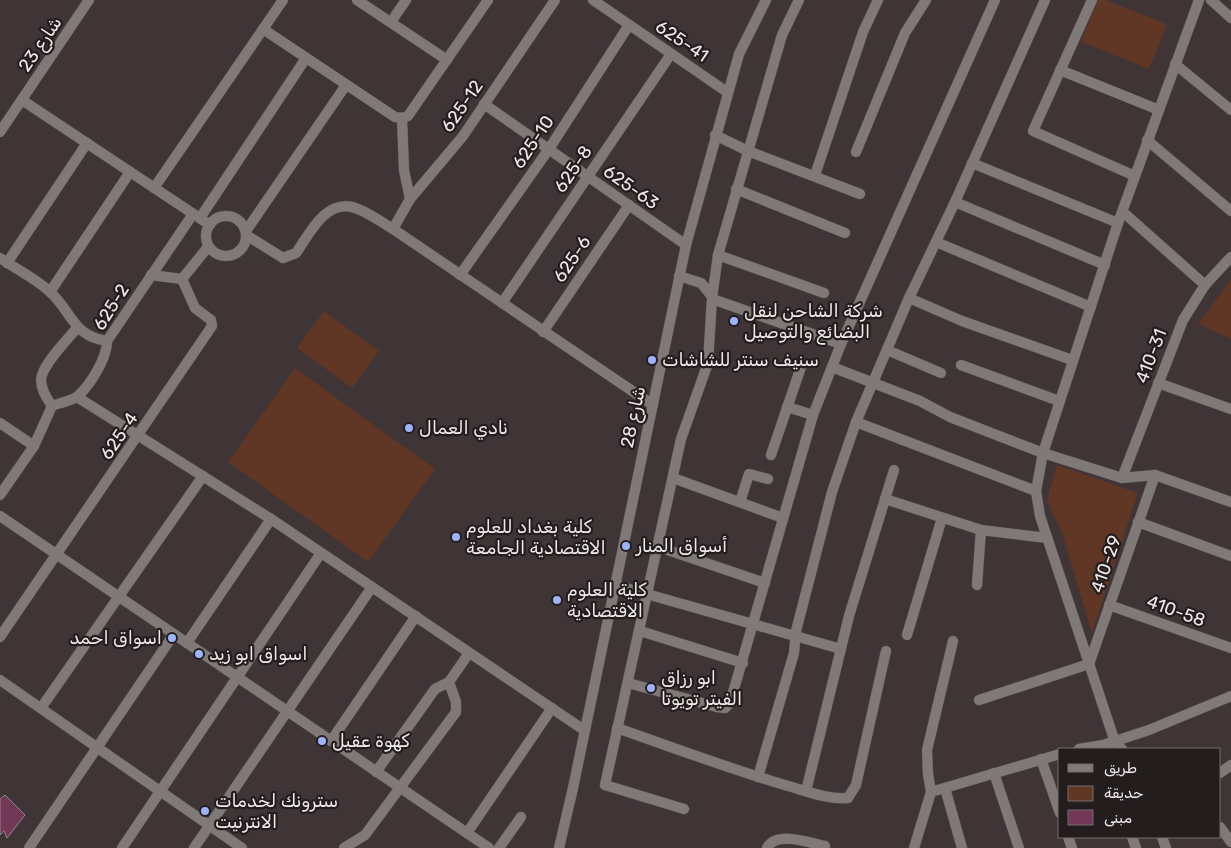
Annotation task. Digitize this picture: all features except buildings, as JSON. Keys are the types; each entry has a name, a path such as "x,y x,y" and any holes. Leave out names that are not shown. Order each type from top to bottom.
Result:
{"street":[{"name":"شارع 23","path":"0,132 89,0"},
{"path":"154,188 283,0"},
{"path":"357,0 447,60"},
{"path":"391,22 406,0"},
{"path":"264,29 395,117 402,118 408,116 488,0"},
{"name":"625-12","path":"393,229 410,199 463,136 556,0"},
{"name":"625-41","path":"593,0 727,92"},
{"name":"شارع 28","path":"559,848 686,245 727,92 740,54 766,0"},
{"path":"684,809 606,785 617,728 688,417 708,363 712,298 718,255 782,35 799,0"},
{"path":"815,175 863,32 878,0"},
{"path":"856,152 905,33 926,0"},
{"path":"628,682 725,708 734,696 813,415 841,344 995,0"},
{"path":"758,777 794,653 796,636 832,492 856,422 908,298 955,202 1045,0"},
{"path":"1092,0 1033,131 1135,176"},
{"path":"1117,747 1040,516 1036,491 1043,453 1072,360 1147,140 1199,0"},
{"path":"1211,0 1231,18"},
{"name":"625-10","path":"460,275 549,149 629,24"},
{"name":"625-8","path":"502,304 672,54"},
{"name":"625-2","path":"77,397 102,363 107,351 107,341 151,275 196,216 306,58"},
{"path":"1175,64 1231,110"},
{"path":"1060,70 1159,110"},
{"path":"346,85 246,233 243,248 232,256 218,255 208,246 206,235 210,225 220,217 233,217 243,225 246,233 283,258 296,253 324,214 337,207 352,207 393,229 653,405"},
{"path":"22,100 210,225"},
{"name":"625-63","path":"484,104 686,245"},
{"path":"402,118 404,170 410,199"},
{"path":"715,135 748,151 815,175 860,194"},
{"path":"1147,140 1231,211"},
{"path":"87,144 4,261 50,292 77,328 93,339 107,341"},
{"path":"972,163 1118,223"},
{"path":"50,292 130,172"},
{"path":"736,189 845,233"},
{"path":"955,202 1105,265"},
{"name":"625-6","path":"543,332 629,205"},
{"path":"1123,212 1205,285"},
{"path":"936,242 1091,307"},
{"path":"151,275 182,279 208,246"},
{"path":"718,255 824,293"},
{"name":"410-31","path":"1122,478 1182,320 1205,285 1231,257"},
{"path":"679,276 701,283 712,298 841,344"},
{"name":"625-4","path":"0,637 212,326 211,320 195,308 182,279"},
{"path":"908,298 962,321 1072,360"},
{"name":"625-2","path":"52,406 42,390 40,378 44,370 77,328"},
{"path":"887,350 941,373"},
{"path":"772,455 802,364"},
{"path":"961,365 1059,401"},
{"path":"832,367 920,401 950,417 1043,453 1122,478 1155,475 1231,502"},
{"path":"1158,383 1231,409"},
{"path":"0,495 3,484 34,446 52,406 77,397 271,519 584,730"},
{"path":"787,407 813,415"},
{"path":"856,422 1036,491"},
{"path":"0,423 34,446"},
{"path":"806,791 849,616 894,470"},
{"path":"740,502 749,474 768,479"},
{"name":"410-29","path":"1089,664 1155,475"},
{"path":"41,708 203,476"},
{"path":"674,478 783,518"},
{"path":"885,499 981,530 1047,538"},
{"path":"0,516 489,848"},
{"path":"907,635 942,518"},
{"path":"187,643 271,519"},
{"path":"1138,522 1231,556"},
{"path":"977,585 981,530"},
{"path":"659,547 766,583"},
{"path":"122,848 321,553"},
{"path":"615,584 841,649"},
{"path":"194,848 372,587"},
{"name":"410-58","path":"1110,605 1231,648"},
{"path":"331,741 416,616"},
{"path":"640,630 743,664"},
{"path":"29,848 174,634"},
{"path":"914,848 932,792 928,774 927,750 953,641"},
{"path":"617,728 758,777 806,791 841,799 848,798 853,792 886,651"},
{"path":"376,772 435,689 449,682 469,653"},
{"path":"979,700 1089,664"},
{"path":"0,680 242,848"},
{"path":"344,848 365,835 456,712 456,702 449,682"},
{"path":"1098,748 1117,747 1229,696"},
{"path":"467,833 552,708"},
{"path":"932,792 1058,755"},
{"path":"1041,759 1058,807"},
{"path":"994,773 1016,847"},
{"path":"945,788 962,848"},
{"path":"499,848 521,817"},
{"path":"1221,828 1230,837"},
{"path":"767,848 775,840 784,838 825,846"}],"green space":[{"path":"1098,0 1105,0 1167,24 1149,69 1081,42"},
{"path":"1231,279 1231,339 1198,324"},
{"path":"324,311 379,351 352,388 297,348"},
{"path":"295,368 435,469 368,562 228,462"},
{"path":"1057,465 1138,493 1092,633 1063,536 1047,500"}],"place":[{"name":"شركة الشاحن لنقل البضائع والتوصيل","path":"734,321"},
{"name":"سنيف سنتر للشاشات","path":"652,360"},
{"name":"نادي العمال","path":"409,428"},
{"name":"كلية بغداد للعلوم الاقتصادية الجامعة","path":"456,537"},
{"name":"أسواق المنار","path":"626,546"},
{"name":"كلية العلوم الاقتصادية","path":"557,600"},
{"name":"اسواق احمد","path":"172,638"},
{"name":"اسواق ابو زيد","path":"199,654"},
{"name":"ابو رزاق الفيتر تويوتا","path":"651,688"},
{"name":"كهوة عقيل","path":"322,741"},
{"name":"سترونك لخدمات الانترنيت","path":"205,811"}]}
